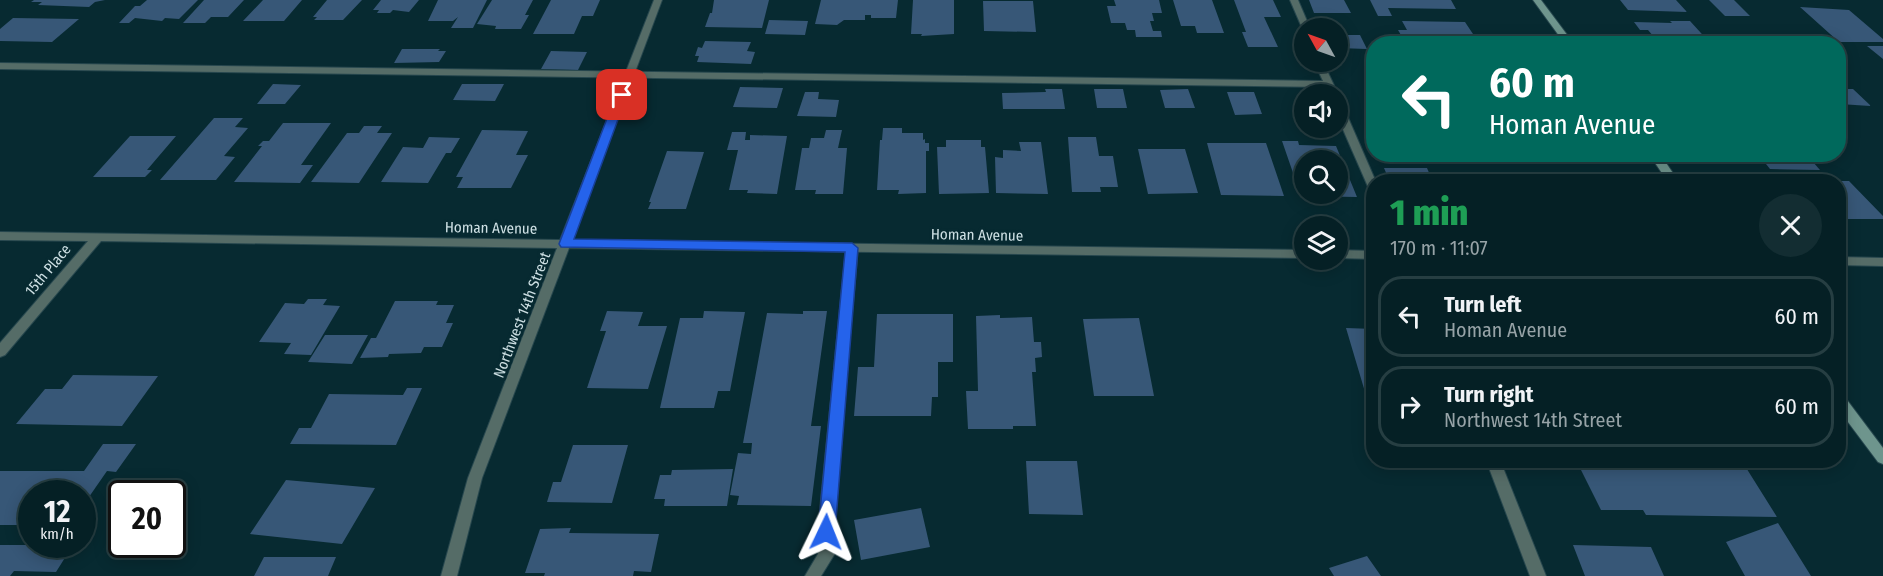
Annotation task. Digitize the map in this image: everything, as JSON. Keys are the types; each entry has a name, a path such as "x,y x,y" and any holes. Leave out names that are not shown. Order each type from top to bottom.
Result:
{"street":[{"name":"Northwest 14th Street","path":"449,576 475,478 658,0"},
{"path":"1294,0 1302,18"},
{"path":"1537,0 1564,36"},
{"path":"0,66 1328,84 1323,72"},
{"path":"1348,129 1367,174"},
{"name":"Homan Avenue","path":"0,236 1294,254"},
{"name":"15th Place","path":"0,352 98,237"},
{"path":"813,576 826,555 827,509 852,248"},
{"path":"1348,254 1366,255"},
{"path":"1846,261 1883,262"},
{"path":"1846,409 1883,458"},
{"path":"1496,468 1538,576"}],"building":[{"path":"34,0 105,0 95,2 89,7 38,5 42,2 31,2"},
{"path":"147,0 198,0 179,19 165,18 162,21 135,18 129,23 119,23 135,6 140,6"},
{"path":"204,0 244,0 228,17 211,17 205,23 183,23"},
{"path":"263,0 302,0 284,21 243,21"},
{"path":"327,0 362,0 343,20 314,20 317,17 313,17"},
{"path":"381,0 419,0 409,12 393,10 390,13 377,13 379,10 373,10"},
{"path":"438,0 487,0 473,28 451,28 458,17 453,21 428,21"},
{"path":"492,0 533,0 525,15 529,15 521,29 495,29 496,26 477,24"},
{"path":"551,0 600,0 593,16 582,16 574,34 533,34"},
{"path":"714,0 769,0 762,28 705,27 712,13"},
{"path":"821,0 898,0 896,18 871,18 871,15 865,15 865,20 844,20 837,25 815,24"},
{"path":"913,0 954,0 954,34 921,36 922,34 911,34"},
{"path":"1114,0 1159,0 1162,13 1152,13 1154,21 1150,21 1153,31 1161,31 1162,37 1136,37 1135,30 1127,30 1125,23 1111,23 1107,6 1116,6"},
{"path":"1173,0 1212,0 1224,33 1197,33 1195,26 1181,26"},
{"path":"1234,0 1273,0 1281,17 1264,17 1278,47 1248,47 1242,32 1246,32"},
{"path":"1309,0 1344,0 1351,13 1314,13"},
{"path":"1370,0 1451,0 1456,9 1388,8 1392,16 1378,16"},
{"path":"1620,0 1676,0 1687,12 1628,10"},
{"path":"1709,0 1734,0 1750,16 1725,16"},
{"path":"983,1 1033,1 1036,32 984,31"},
{"path":"1800,7 1849,10 1883,39 1883,42 1846,42 1846,36 1832,36"},
{"path":"13,18 79,19 52,42 0,41 0,29"},
{"path":"769,20 808,21 805,35 765,34"},
{"path":"1402,21 1465,22 1474,36 1402,36 1398,30 1407,30"},
{"path":"1670,21 1690,21 1704,36 1653,36 1648,30 1640,30 1634,22 1672,23"},
{"path":"1348,35 1360,35 1366,49 1348,48"},
{"path":"705,41 751,42 747,51 755,52 751,64 697,62 699,56 695,56 698,47 702,48"},
{"path":"1867,46 1883,46 1883,59"},
{"path":"402,49 446,51 439,62 394,63"},
{"path":"551,51 587,52 578,70 541,69"},
{"path":"273,84 301,85 285,104 257,104"},
{"path":"462,84 504,84 495,101 453,100"},
{"path":"740,87 783,88 777,108 733,107"},
{"path":"1045,89 1062,89 1065,109 1003,109 1002,93 1046,92"},
{"path":"1094,89 1123,89 1127,108 1097,108"},
{"path":"1188,89 1195,108 1165,108 1160,90"},
{"path":"1846,89 1853,89 1871,106 1846,104"},
{"path":"805,92 819,92 818,99 839,100 836,117 797,116"},
{"path":"1227,92 1254,92 1262,114 1235,115"},
{"path":"214,118 243,118 235,127 248,128 224,156 235,157 216,180 160,180"},
{"path":"283,123 331,123 301,165 313,165 300,183 234,182 262,146 258,146 263,141 269,141"},
{"path":"364,126 382,126 377,133 392,133 359,183 311,182 347,133 359,133"},
{"path":"883,128 902,128 902,133 923,133 923,140 929,143 929,151 926,151 926,193 898,194 899,190 877,190 880,140 882,140"},
{"path":"482,130 528,131 516,155 528,155 511,188 457,188 463,177 456,177"},
{"path":"826,130 842,130 838,148 847,148 843,194 815,194 816,190 795,190 802,148 809,148 811,138 824,138"},
{"path":"732,132 746,132 745,140 750,140 750,135 787,136 777,194 729,190 738,150 727,150"},
{"path":"130,136 176,136 147,170 152,170 145,177 93,177"},
{"path":"429,137 460,138 451,153 446,153 428,183 381,182 403,147 423,148"},
{"path":"1068,137 1096,137 1099,156 1113,156 1118,187 1100,187 1101,192 1072,192"},
{"path":"946,140 981,140 981,147 985,147 989,193 939,194 937,147 946,147"},
{"path":"1282,141 1298,141 1299,145 1336,146 1338,150 1294,150 1294,176"},
{"path":"1019,142 1041,142 1048,194 996,193 995,157 1003,158 1003,150 1021,151"},
{"path":"1207,143 1266,143 1284,196 1221,195"},
{"path":"1138,149 1185,149 1198,193 1148,194"},
{"path":"667,151 704,152 686,209 648,209 651,202 649,202"},
{"path":"1764,162 1813,162 1820,170 1770,169"},
{"path":"1384,168 1427,168 1430,174 1387,174"},
{"path":"1486,172 1551,174 1487,174"},
{"path":"1348,175 1357,197 1348,197"},
{"path":"1846,181 1849,181 1883,216 1883,219 1846,219"},
{"path":"308,299 327,299 323,305 340,306 311,355 284,354 291,343 259,342 285,303 304,304"},
{"path":"395,301 438,301 436,305 454,305 446,323 453,323 442,347 424,347 421,353 360,358 371,338 376,338"},
{"path":"607,311 643,312 638,326 667,326 648,389 587,388 606,331 600,331"},
{"path":"704,311 745,312 730,391 718,391 714,408 660,408 680,318 703,318"},
{"path":"803,311 827,311 811,426 821,426 811,506 737,505 739,496 730,495 738,453 751,454 752,443 743,443 767,313 803,314"},
{"path":"877,314 953,314 953,362 938,362 938,397 932,397 931,416 854,416 858,367 874,367"},
{"path":"1000,315 1000,318 1032,317 1034,342 1041,342 1042,357 1035,358 1036,372 1032,372 1036,426 1013,426 1013,429 968,429 966,391 978,391 976,316"},
{"path":"1139,318 1154,396 1094,396 1083,319"},
{"path":"1346,328 1366,329 1365,392"},
{"path":"325,335 368,335 352,364 308,362"},
{"path":"73,375 158,376 122,426 16,424 45,389 62,389"},
{"path":"407,388 422,388 396,445 290,444 299,428 311,428 329,394 403,395"},
{"path":"103,444 136,444 116,472 107,471 96,487 96,480 18,480 18,525 0,525 0,471 84,471"},
{"path":"573,445 628,445 612,503 547,502 553,482 561,482"},
{"path":"1026,461 1077,461 1083,515 1029,514"},
{"path":"1580,468 1746,468 1777,517 1646,515 1643,510 1601,510"},
{"path":"733,469 727,506 664,506 665,499 654,499 660,475 671,475 672,470"},
{"path":"286,480 375,488 342,544 250,534"},
{"path":"921,508 930,547 861,560 854,520"},
{"path":"1778,523 1811,576 1745,576 1726,542"},
{"path":"571,528 569,533 659,534 651,572 634,571 633,576 544,576 545,573 525,573 540,529"},
{"path":"0,545 18,545 18,558 65,558 56,572 14,571 10,576 0,576"},
{"path":"1573,545 1651,547 1664,576 1585,576"},
{"path":"1367,556 1381,576 1334,576 1329,568"},
{"path":"264,557 336,557 328,576 254,576"}],"route":[{"path":"622,95 566,244 852,248 826,532"}]}
